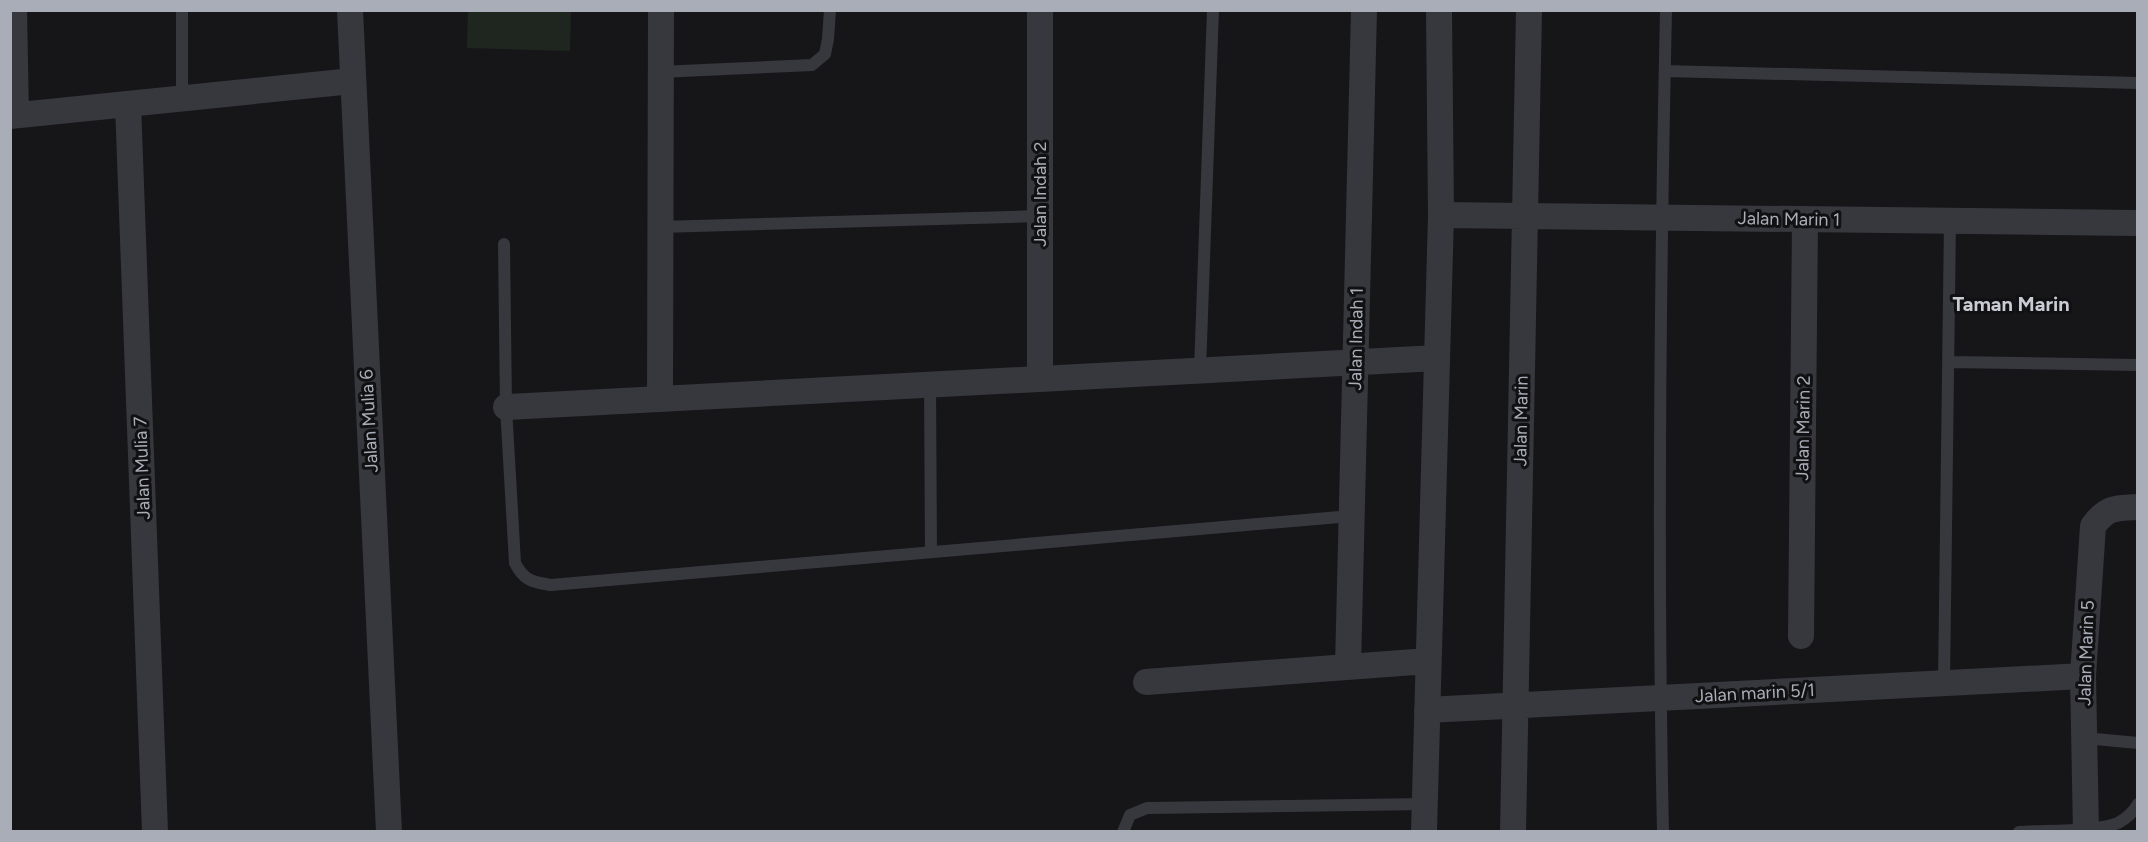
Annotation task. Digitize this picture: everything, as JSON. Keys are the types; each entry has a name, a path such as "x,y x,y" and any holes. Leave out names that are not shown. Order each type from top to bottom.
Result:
{"street":[{"path":"14,10 13,115 352,81"},
{"name":"Jalan Mulia 6","path":"350,10 389,831"},
{"path":"660,398 661,10"},
{"name":"Jalan Indah 2","path":"1040,10 1040,378"},
{"name":"Jalan Indah 1","path":"1348,667 1364,10"},
{"path":"1424,831 1441,215 1439,10"},
{"name":"Jalan Marin","path":"1513,831 1529,10"},
{"name":"Jalan Mulia 7","path":"128,104 155,831"},
{"name":"Jalan Marin 1","path":"1441,215 2138,224"},
{"name":"Jalan Marin 2","path":"1801,636 1805,219"},
{"path":"506,407 1437,358"},
{"name":"Jalan Marin 5","path":"2086,830 2083,676 2093,526 2101,514 2114,508 2138,507"},
{"path":"1146,682 1428,661"},
{"name":"Jalan marin 5/1","path":"1427,710 2083,676"}],"lane":[{"path":"182,10 182,98"},
{"path":"660,72 812,65 825,54 830,10"},
{"path":"1200,370 1213,10"},
{"path":"1663,831 1660,698 1662,217 1666,10"},
{"path":"1665,71 2138,83"},
{"path":"660,227 1040,216"},
{"path":"1944,683 1950,221"},
{"path":"504,244 506,407 515,563 521,575 531,582 551,585 1352,516"},
{"path":"1949,362 2138,365"},
{"path":"930,384 931,552"},
{"path":"2084,738 2138,743"},
{"path":"1124,831 1130,815 1147,808 1425,804"},
{"path":"2019,831 2086,830 2116,824 2133,814 2138,804"}],"shaded area":[{"path":"468,11 571,11 570,51 467,48"}],"district":[{"name":"Taman Marin","path":"2011,304"}]}
